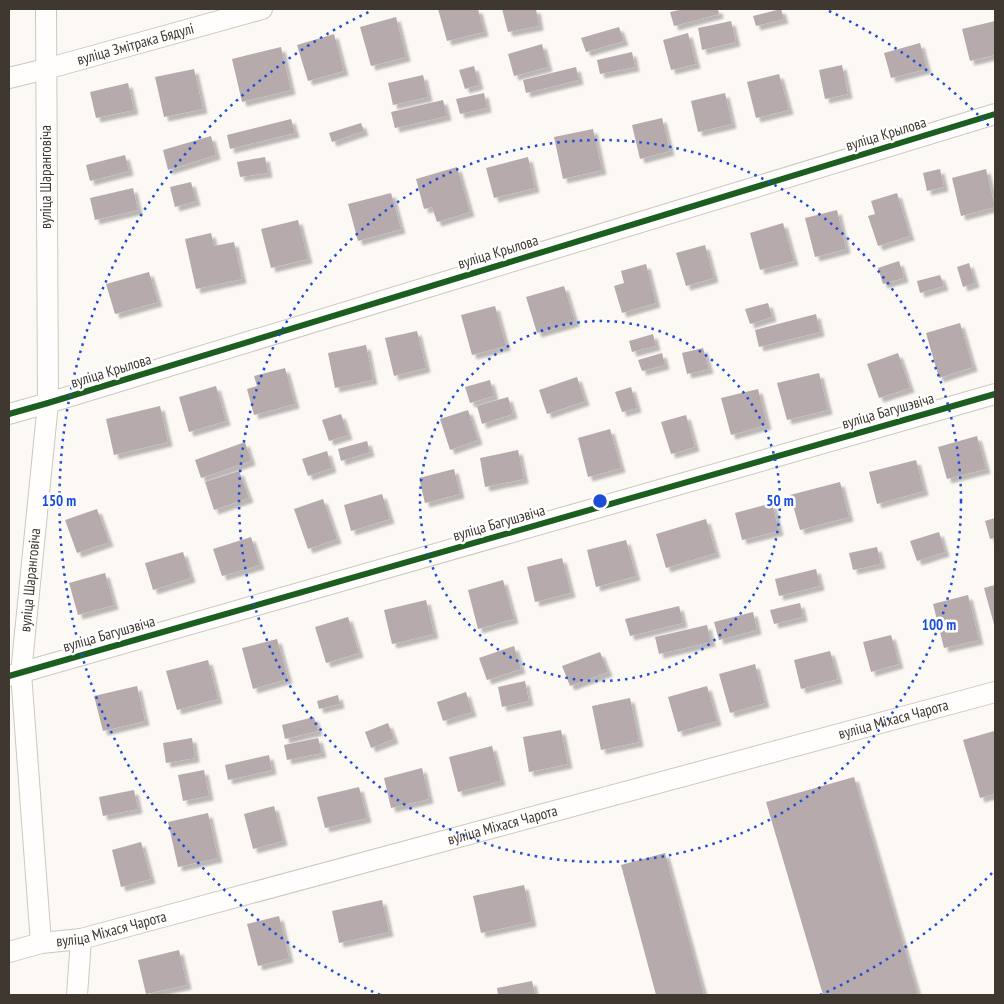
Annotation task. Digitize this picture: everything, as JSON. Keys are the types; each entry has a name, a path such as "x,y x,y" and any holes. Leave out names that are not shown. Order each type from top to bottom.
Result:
{"street":[{"name":"вуліца Шаранговіча","path":"41,943 15,674 48,403 46,9"},
{"name":"вуліца Змітрака Бядулі","path":"9,78 262,9"},
{"name":"вуліца Крылова","path":"9,414 995,114"},
{"name":"вуліца Багушэвіча","path":"15,674 995,394"},
{"name":"вуліца Міхася Чарота","path":"9,952 41,943 81,940 995,692"},
{"path":"77,995 81,940"}],"building":[{"path":"438,9 478,9 484,32 447,41"},
{"path":"502,9 536,9 539,26 508,32"},
{"path":"684,9 718,9 719,14 674,26 670,12"},
{"path":"781,9 784,19 756,26 753,16"},
{"path":"396,17 406,57 371,66 360,27"},
{"path":"731,21 736,42 702,50 698,28"},
{"path":"995,21 995,55 970,61 962,29"},
{"path":"619,27 624,41 586,52 581,38"},
{"path":"688,33 696,64 671,70 663,40"},
{"path":"334,34 344,71 308,81 297,45"},
{"path":"920,43 927,69 891,78 884,53"},
{"path":"542,44 548,67 514,76 508,54"},
{"path":"281,47 291,90 242,102 232,59"},
{"path":"632,52 635,67 600,74 597,60"},
{"path":"842,65 848,94 825,99 819,70"},
{"path":"474,66 479,85 465,89 459,70"},
{"path":"576,67 579,80 526,93 523,80"},
{"path":"194,69 203,109 164,117 155,77"},
{"path":"779,74 789,110 756,118 747,82"},
{"path":"423,75 428,97 393,105 388,83"},
{"path":"128,83 134,110 96,118 90,92"},
{"path":"484,93 487,108 460,114 456,99"},
{"path":"725,93 732,124 698,132 691,101"},
{"path":"443,100 447,116 395,128 391,112"},
{"path":"662,118 670,151 640,159 632,125"},
{"path":"291,119 295,133 230,149 227,135"},
{"path":"361,123 364,131 332,142 329,133"},
{"path":"593,129 602,170 563,179 554,137"},
{"path":"211,136 216,155 168,170 163,150"},
{"path":"125,155 129,171 90,181 86,165"},
{"path":"265,157 268,173 240,177 237,162"},
{"path":"528,157 535,188 494,198 486,168"},
{"path":"457,167 470,212 437,222 432,207 424,209 416,179"},
{"path":"940,169 944,187 927,191 923,173"},
{"path":"986,169 995,207 961,216 952,178"},
{"path":"191,182 196,201 175,207 170,187"},
{"path":"133,188 138,210 95,220 90,198"},
{"path":"391,193 401,229 358,241 348,204"},
{"path":"897,193 910,236 878,246 868,216 875,214 871,201"},
{"path":"837,210 846,249 815,257 805,218"},
{"path":"298,220 308,259 271,268 261,229"},
{"path":"783,223 794,261 760,270 750,233"},
{"path":"211,233 214,246 234,242 242,279 196,289 185,239"},
{"path":"705,245 714,278 686,286 676,253"},
{"path":"899,261 904,278 883,284 878,268"},
{"path":"969,263 975,283 963,287 957,267"},
{"path":"646,264 656,303 622,313 614,286 624,283 621,271"},
{"path":"149,272 158,302 115,314 106,284"},
{"path":"940,275 944,286 920,293 917,281"},
{"path":"564,286 575,322 537,333 526,297"},
{"path":"768,303 772,317 750,324 745,309"},
{"path":"495,306 506,346 472,355 461,315"},
{"path":"816,314 820,332 759,347 755,330"},
{"path":"960,323 973,367 939,378 926,333"},
{"path":"417,331 426,368 394,376 385,338"},
{"path":"653,334 656,346 632,352 629,341"},
{"path":"366,345 373,380 335,388 328,353"},
{"path":"703,348 709,369 687,374 682,353"},
{"path":"662,353 665,365 642,371 638,360"},
{"path":"898,353 910,388 879,398 867,364"},
{"path":"285,368 295,404 254,415 247,389 257,386 254,376"},
{"path":"819,373 828,410 787,420 777,383"},
{"path":"577,377 585,401 547,414 539,390"},
{"path":"490,380 494,396 470,403 465,387"},
{"path":"216,386 226,421 189,432 179,397"},
{"path":"631,387 637,408 622,412 615,392"},
{"path":"758,389 767,425 731,435 721,398"},
{"path":"508,397 513,414 482,424 477,406"},
{"path":"160,406 168,442 114,455 106,419"},
{"path":"468,410 478,440 450,450 440,419"},
{"path":"341,414 348,435 329,441 322,420"},
{"path":"686,415 695,447 671,454 661,422"},
{"path":"610,429 621,468 588,477 578,438"},
{"path":"977,436 986,469 947,479 938,447"},
{"path":"367,441 370,452 341,461 338,449"},
{"path":"245,442 251,461 201,478 195,460"},
{"path":"518,450 524,479 485,487 480,458"},
{"path":"327,451 332,468 308,476 302,459"},
{"path":"916,460 924,491 877,504 869,472"},
{"path":"454,469 460,494 425,503 419,478"},
{"path":"239,471 249,498 214,510 205,482"},
{"path":"840,482 849,517 800,530 790,495"},
{"path":"382,494 390,519 351,531 344,505"},
{"path":"323,499 337,539 308,549 294,509"},
{"path":"772,503 779,531 742,540 735,513"},
{"path":"97,509 109,542 77,553 65,520"},
{"path":"995,518 995,538 990,539 985,521"},
{"path":"706,519 716,553 666,568 656,534"},
{"path":"939,532 945,552 917,561 910,541"},
{"path":"251,537 260,565 222,576 213,549"},
{"path":"626,540 636,576 596,587 587,550"},
{"path":"877,547 881,564 853,570 849,553"},
{"path":"183,552 191,578 153,590 145,563"},
{"path":"562,558 571,593 535,602 527,567"},
{"path":"816,569 820,586 779,596 775,579"},
{"path":"105,573 114,605 78,615 69,583"},
{"path":"503,580 514,619 478,629 468,590"},
{"path":"995,585 995,628 984,588"},
{"path":"968,595 979,640 944,648 933,604"},
{"path":"426,600 434,634 392,644 384,610"},
{"path":"800,603 803,617 774,624 770,610"},
{"path":"679,606 683,623 630,636 625,619"},
{"path":"753,612 757,630 719,640 714,622"},
{"path":"348,617 359,653 326,663 315,627"},
{"path":"707,625 711,642 659,654 655,637"},
{"path":"891,635 899,664 871,672 863,642"},
{"path":"277,639 288,679 253,689 242,648"},
{"path":"514,646 521,669 487,680 479,658"},
{"path":"830,651 838,679 801,689 794,660"},
{"path":"600,652 608,672 570,686 562,666"},
{"path":"208,660 218,699 177,710 166,671"},
{"path":"755,664 765,703 730,713 719,674"},
{"path":"525,681 529,701 502,707 498,687"},
{"path":"137,686 145,721 103,731 94,696"},
{"path":"707,686 717,721 678,732 668,697"},
{"path":"466,692 472,712 443,721 437,702"},
{"path":"338,695 340,704 319,709 317,701"},
{"path":"630,698 639,742 601,750 592,706"},
{"path":"314,717 318,731 285,739 282,725"},
{"path":"388,723 394,739 371,748 365,732"},
{"path":"561,730 568,764 529,772 523,737"},
{"path":"994,731 995,794 980,798 963,740"},
{"path":"192,738 195,758 166,763 163,743"},
{"path":"318,738 322,753 287,760 284,745"},
{"path":"492,746 501,781 458,792 449,757"},
{"path":"269,755 272,770 228,780 225,765"},
{"path":"422,768 429,799 391,808 384,778"},
{"path":"204,770 209,796 183,801 178,775"},
{"path":"854,777 918,995 823,995 766,802"},
{"path":"359,787 367,818 325,828 317,797"},
{"path":"134,790 138,809 103,816 99,797"},
{"path":"274,806 283,841 253,849 244,814"},
{"path":"208,813 218,858 178,867 168,822"},
{"path":"141,842 151,879 121,887 112,850"},
{"path":"665,853 704,995 656,995 621,865"},
{"path":"524,885 532,922 481,933 473,896"},
{"path":"382,900 389,932 339,943 332,911"},
{"path":"279,916 289,958 258,966 247,924"},
{"path":"179,950 187,985 146,994 138,960"},
{"path":"532,981 535,995 498,995 497,988"}],"cycle path":[{"path":"9,414 995,114"},
{"path":"9,676 995,394"}]}
